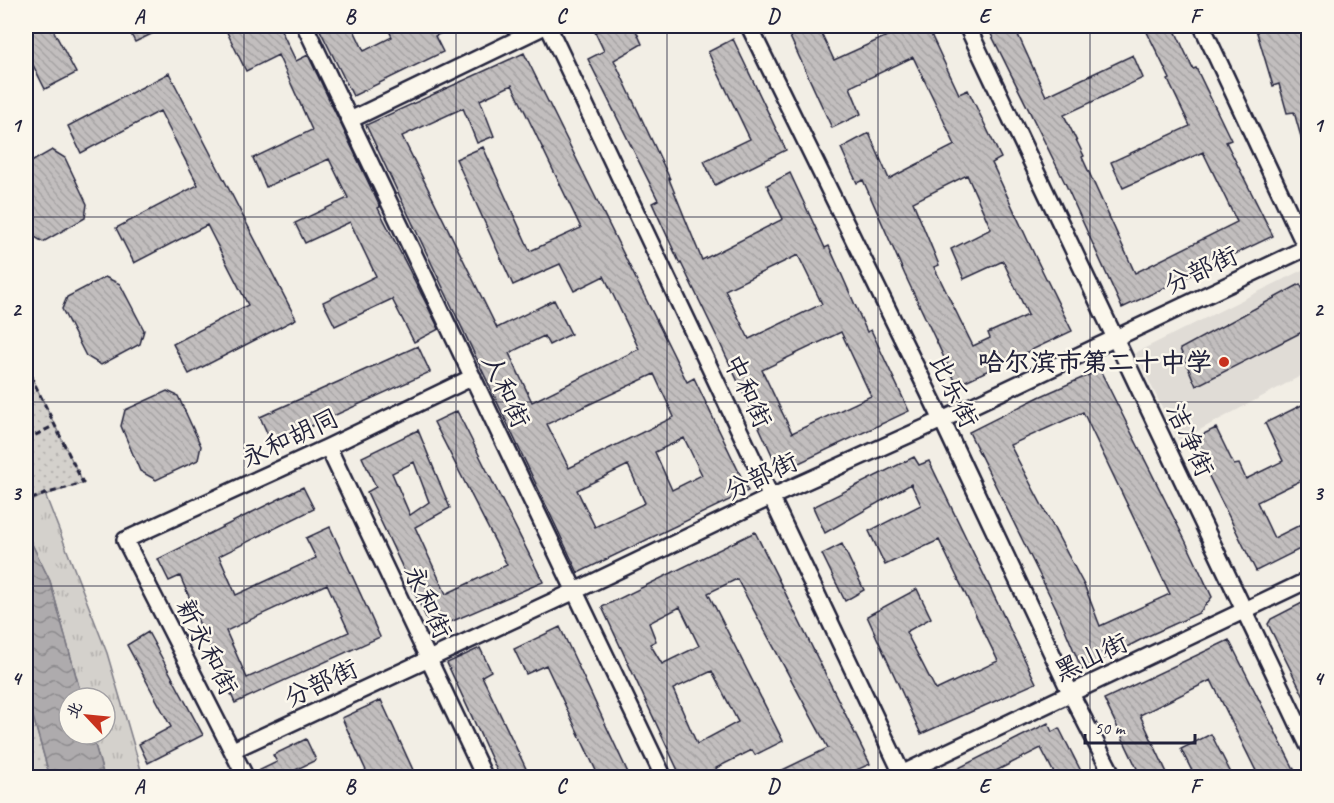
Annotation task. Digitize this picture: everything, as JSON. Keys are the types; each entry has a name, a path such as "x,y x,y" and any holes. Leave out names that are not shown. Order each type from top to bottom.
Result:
{"street":[{"name":"人和街","path":"305,26 664,777"},
{"path":"350,120 546,26"},
{"name":"中和街","path":"546,26 771,497 900,776"},
{"name":"比乐街","path":"749,26 942,420 1071,693 1114,777"},
{"name":"洁净街","path":"967,26 1308,745"},
{"path":"1202,26 1308,249"},
{"name":"分部街","path":"233,750 771,497 1308,249"},
{"name":"永和胡同","path":"125,540 473,378"},
{"name":"永和街","path":"328,447 484,777"},
{"name":"新永和街","path":"125,540 246,777"},
{"name":"黑山街","path":"900,776 1308,580"}],"path":[{"path":"26,366 83,483 26,499"},
{"path":"26,440 55,425"},
{"path":"26,749 34,777"}],"shaded area":[{"name":"哈尔滨市第二十中学","path":"1304,269 1308,277 1308,372 1179,441 1135,353"}],"green space":[{"path":"26,366 83,483 26,501"},
{"path":"45,494 107,653 117,686 79,686 50,581 26,532 26,504"},
{"path":"117,687 143,777 104,777 95,746 117,746"},
{"path":"26,692 50,777 26,777"}],"water":[{"path":"26,532 50,581 79,686 57,686 57,746 95,746 104,777 50,777 26,692"}],"building":[{"path":"26,26 51,26 76,73 45,89 26,51"},
{"path":"127,26 168,26 135,42"},
{"path":"224,26 279,26 296,61 308,55 380,207 378,208 439,329 414,342 392,299 335,326 323,302 376,276 350,222 305,243 295,223 348,198 329,159 266,187 253,158 312,130 278,55 246,71"},
{"path":"318,26 352,26 364,51 392,37 387,26 456,26 435,36 443,52 353,96"},
{"path":"608,26 634,26 642,44 614,60 670,179 702,260 783,219 767,185 790,173 825,248 829,246 867,332 871,330 909,411 780,472 652,203 658,200 588,59 604,51 595,32","holes":["798,255 822,304 749,339 725,290","841,332 871,396 792,433 762,370"]},
{"path":"785,26 818,26 834,60 909,26 927,26 959,94 968,90 1001,158 992,163 1072,331 957,385 863,180 857,183 841,148 869,133 889,179 955,145 913,57 850,87 861,114 832,128","holes":["967,175 991,229 951,249 964,279 1003,261 1028,315 988,333 990,338 973,346 934,267 939,265 913,202"]},
{"path":"987,26 1014,26 1046,96 1133,55 1143,78 1064,115 1135,273 1237,222 1203,152 1123,188 1111,162 1190,126 1144,26 1173,26 1231,140 1226,142 1273,236 1122,308 1065,183"},
{"path":"1255,26 1308,26 1308,41 1300,44 1308,73 1308,150 1305,151 1294,112 1287,113 1279,84 1273,86"},
{"path":"733,39 786,150 715,185 704,161 750,139 708,52"},
{"path":"524,53 687,382 694,378 748,491 578,573 366,125","holes":["512,85 581,228 530,251 483,147 456,159 513,285 560,264 574,291 604,276 639,349 532,402 509,353 544,336 549,345 571,334 554,300 497,328 402,136 463,108 477,143 494,136 480,100","654,374 674,417 569,468 547,424","684,438 702,475 672,490 655,452","628,465 645,503 595,527 577,490"]},
{"path":"169,73 296,319 189,374 173,344 248,305 207,225 134,263 116,228 198,185 160,111 81,153 68,126"},
{"path":"52,150 65,158 87,204 85,218 43,242 28,233 26,229 26,165"},
{"path":"105,277 120,284 144,330 140,344 101,365 86,356 62,309 67,297"},
{"path":"1300,284 1308,299 1308,329 1196,386 1180,349"},
{"path":"418,346 430,372 272,444 260,417"},
{"path":"1100,370 1212,597 1199,613 1082,670 1056,608 969,432","holes":["1083,412 1170,594 1100,626 1085,587 1010,445"]},
{"path":"167,391 178,396 201,446 198,460 156,480 140,471 121,426 125,410"},
{"path":"1308,402 1308,477 1257,502 1274,538 1308,521 1308,545 1256,571 1191,440 1216,428 1234,465 1239,464 1246,479 1283,461 1265,423"},
{"path":"457,411 543,582 432,630 367,492 376,487 362,457 418,430 450,508 415,527 446,594 507,565 434,422","holes":["414,462 429,502 410,515 392,473"]},
{"path":"914,457 919,465 929,461 1036,683 921,734 867,616 917,589 931,618 906,632 936,690 998,661 939,540 885,565 869,531 921,505 911,484 825,533 813,507"},
{"path":"303,487 314,509 219,556 236,595 316,558 306,538 330,527 380,637 235,703 180,576 169,581 158,559","holes":["327,584 349,632 247,678 226,631"]},
{"path":"755,532 870,764 841,777 768,777 828,748 737,579 708,593 783,741 755,755 752,750 716,768 720,777 681,777 602,607","holes":["680,607 699,646 662,664 650,644 656,641 649,623","712,671 738,722 697,744 673,689"]},
{"path":"842,544 864,590 845,601 822,554"},
{"path":"1308,600 1308,631 1305,633 1308,641 1308,705 1268,624 1271,619"},
{"path":"560,627 630,777 599,777 546,665 526,674 514,649"},
{"path":"148,632 203,735 148,763 139,744 171,727 127,645"},
{"path":"1229,640 1298,777 1259,777 1211,680 1140,715 1169,777 1141,777 1104,699"},
{"path":"480,648 491,671 482,676 530,777 500,777 447,663"},
{"path":"381,700 413,770 398,777 369,777 342,718"},
{"path":"1048,723 1052,732 1059,728 1084,777 1056,777 1041,748 984,777 941,777"},
{"path":"1211,734 1233,777 1195,777 1181,749"},
{"path":"306,739 316,760 289,773 291,777 256,777 254,773 277,762 273,755"}],"place":[{"name":"哈尔滨市第二十中学","path":"1224,362"}]}
